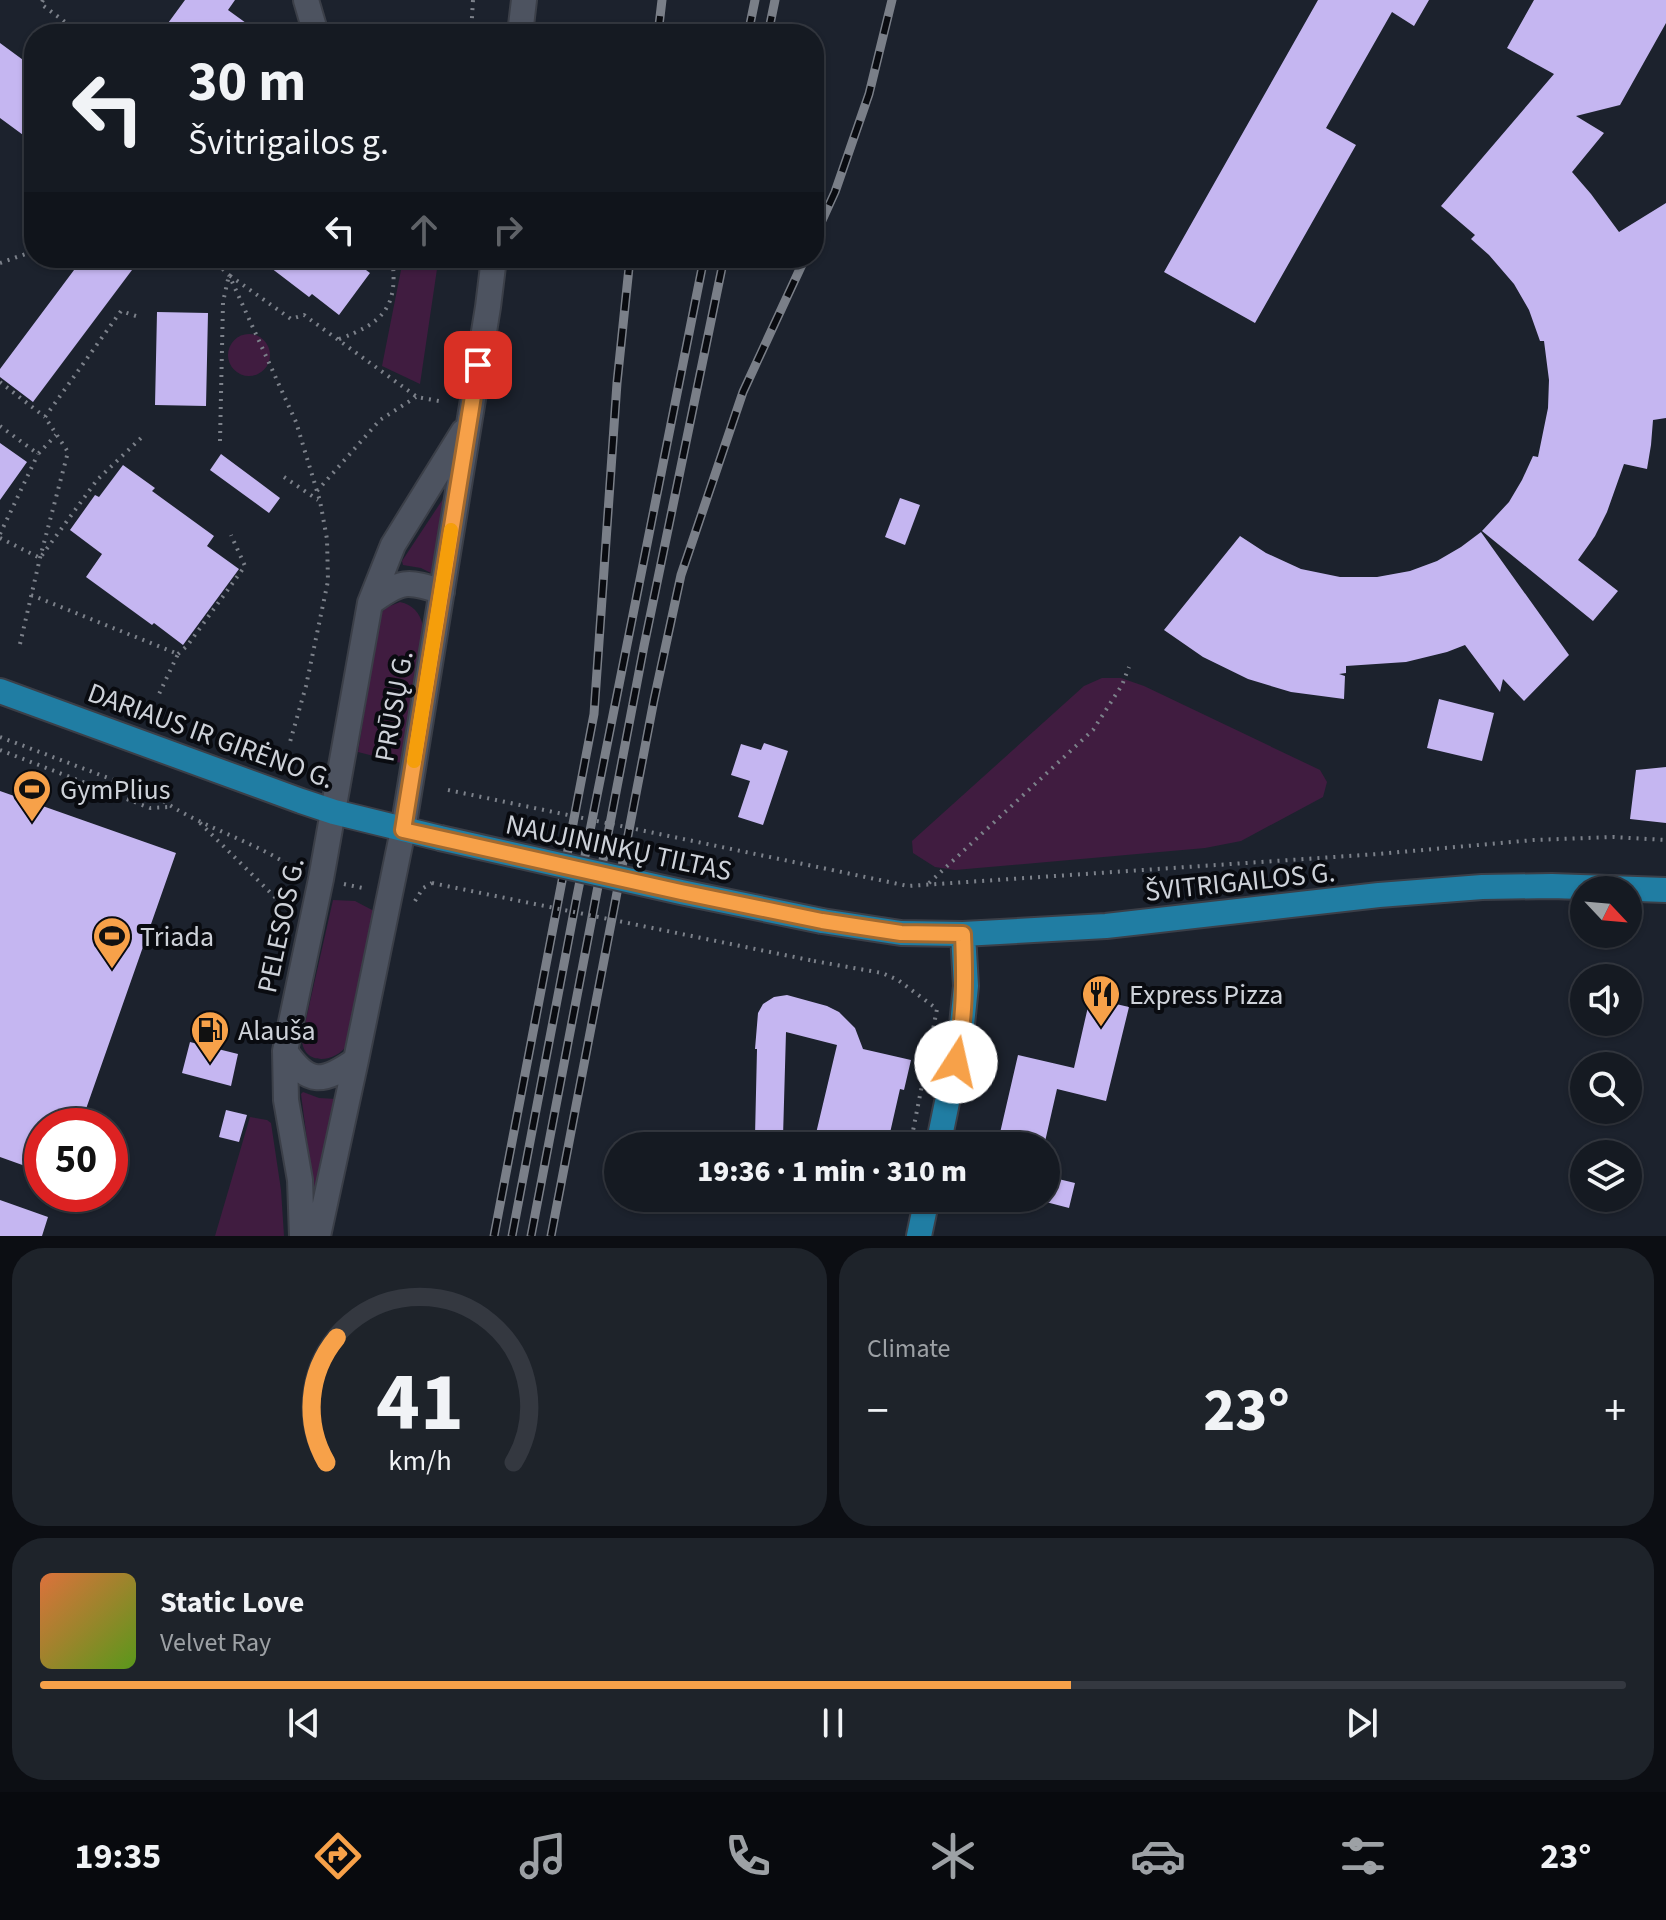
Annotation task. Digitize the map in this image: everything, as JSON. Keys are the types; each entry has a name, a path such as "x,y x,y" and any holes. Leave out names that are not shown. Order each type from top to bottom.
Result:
{"main road":[{"name":"DARIAUS IR GIRĖNO G.","path":"0,691 334,812 403,830"},
{"name":"NAUJININKŲ TILTAS","path":"403,830 822,921"},
{"name":"ŠVITRIGAILOS G.","path":"822,921 901,933 963,934 1106,926 1379,895 1482,887 1666,890"},
{"path":"941,1132 961,1034 966,986 963,934"},
{"path":"919,1236 924,1212"}],"street":[{"path":"306,0 313,24"},
{"path":"521,24 524,0"},
{"name":"PRŪSŲ G.","path":"403,830 493,268"},
{"name":"PRŪSŲ G.","path":"334,812 370,603 393,545 468,423"},
{"path":"370,603 389,588 414,582 442,592"},
{"name":"PELESOS G.","path":"302,1236 300,1180 286,1100 285,1051 334,812"},
{"path":"318,1236 403,830"},
{"path":"285,1051 295,1066 309,1076 321,1078 339,1072 356,1060"}],"path":[{"path":"472,24 473,0"},
{"path":"40,1 69,24"},
{"path":"0,263 24,255"},
{"path":"222,268 291,319 304,315 417,397 444,402"},
{"path":"338,340 374,324 385,312 392,292 393,268"},
{"path":"220,441 223,302 229,275"},
{"path":"229,275 296,422 320,501 327,539 328,581 306,686 290,742"},
{"path":"45,417 121,311 136,316"},
{"path":"0,382 45,417 68,452 20,644"},
{"path":"317,491 380,420 417,397"},
{"path":"0,426 38,454"},
{"path":"40,558 0,536 38,454 56,435"},
{"path":"40,558 97,480 142,437"},
{"path":"284,477 320,501"},
{"path":"159,694 178,654 245,566 231,535"},
{"path":"31,595 178,654"},
{"path":"928,885 1093,730 1122,685 1129,667"},
{"path":"0,737 156,796 198,821 278,857 303,874 321,879 415,901 423,888 432,883 882,973 898,980 937,1009 913,1132"},
{"path":"8,753 13,741"},
{"path":"0,750 150,808 171,807"},
{"path":"448,790 908,886 1378,854 1534,840 1613,837 1666,840"},
{"path":"198,821 297,919"}],"shaded area":[{"path":"437,269 420,384 382,366 401,270"},
{"path":"249,334 264,340 270,355 264,370 249,376 234,370 228,355 234,340"},
{"path":"443,499 432,572 403,565 402,561"},
{"path":"400,602 415,610 423,625 401,763 358,752 380,615 385,608"},
{"path":"1102,678 1121,678 1144,686 1320,770 1327,782 1323,797 1241,841 1205,848 955,870 935,867 913,853 912,841 1084,686"},
{"path":"333,900 355,901 374,911 348,1044 335,1055 320,1059 307,1053 302,1037"},
{"path":"301,1094 319,1098 336,1099 316,1195"},
{"path":"250,1117 271,1123 284,1236 215,1236"}],"building":[{"path":"185,0 235,0 228,10 247,24 167,24"},
{"path":"1318,0 1429,0 1414,26 1392,12 1326,128 1356,145 1255,323 1164,272"},
{"path":"1534,0 1666,0 1666,23 1620,105 1576,116 1604,133 1572,172 1619,232 1666,203 1666,418 1653,420 1647,469 1624,464 1607,512 1578,560 1618,591 1593,621 1482,531 1509,502 1533,456 1538,457 1548,408 1549,380 1544,341 1540,341 1529,310 1514,284 1471,239 1475,235 1441,206 1554,74 1507,48"},
{"path":"0,43 24,61 24,136 0,118"},
{"path":"76,268 134,268 33,402 0,377 0,369"},
{"path":"271,268 363,268 370,273 339,315 312,294 309,297"},
{"path":"157,312 208,313 206,406 155,405"},
{"path":"0,443 27,462 0,500"},
{"path":"221,454 280,498 269,513 210,470"},
{"path":"123,465 155,488 152,491 214,536 207,546 239,569 183,645 86,577 102,554 70,530 95,495 99,497"},
{"path":"900,498 920,505 905,545 885,537"},
{"path":"1481,532 1569,655 1524,701 1503,679 1500,692 1465,645 1406,662 1346,666 1346,673 1339,674 1345,676 1344,699 1291,692 1248,679 1203,657 1164,630 1240,536 1266,553 1301,569 1340,577 1377,577 1410,571 1437,561"},
{"path":"1439,699 1494,713 1482,761 1427,748"},
{"path":"764,743 788,751 763,825 738,817 750,781 731,775 741,744 761,750"},
{"path":"1666,767 1666,823 1630,819 1636,770"},
{"path":"0,791 176,853 86,1108 24,1108 24,1166 0,1157"},
{"path":"787,995 827,1006 839,1012 855,1028 863,1049 911,1060 904,1090 900,1089 890,1132 816,1132 837,1045 786,1032 783,1132 755,1132 758,1013 763,1004 774,997"},
{"path":"1090,998 1129,1007 1106,1101 1057,1089 1047,1132 1000,1132 1018,1055 1074,1068"},
{"name":"Alauša","path":"190,1042 238,1054 231,1086 182,1073"},
{"path":"226,1110 247,1115 239,1142 219,1137"},
{"path":"1060,1179 1075,1183 1069,1208 1060,1206"},
{"path":"0,1200 24,1208 24,1212 48,1217 42,1236 0,1236"}],"railway":[{"path":"659,24 662,0"},
{"path":"750,24 755,0"},
{"path":"770,24 775,0"},
{"path":"824,216 869,94 892,0"},
{"path":"494,1236 594,714 617,383 629,268"},
{"path":"512,1236 702,268"},
{"path":"531,1236 644,646 722,268"},
{"path":"551,1236 681,575 743,392 800,268"}],"slow traffic":[{"path":"414,761 451,530"}],"place":[{"name":"GymPlius","path":"32,823"},
{"name":"Triada","path":"112,970"},
{"name":"Express Pizza","path":"1101,1028"},
{"name":"Alauša","path":"210,1064"}],"route":[{"path":"478,365 403,830 822,921 901,933 963,934 966,986 956,1062"}]}
